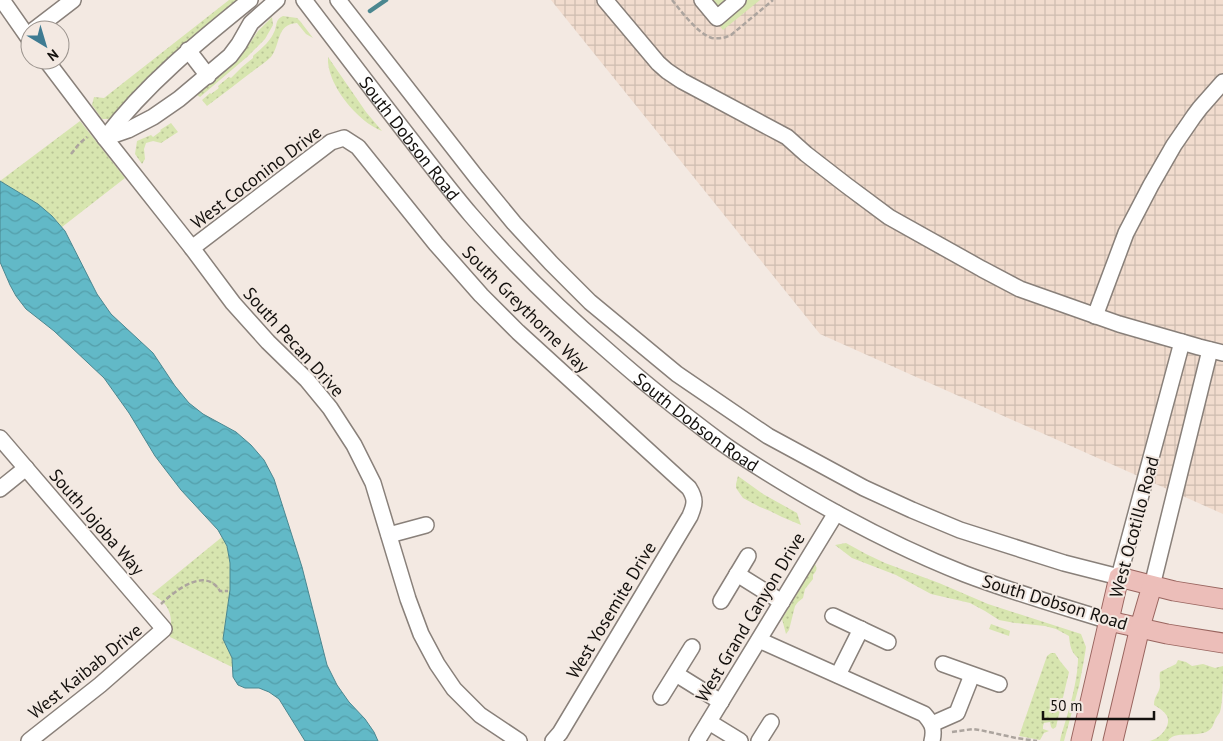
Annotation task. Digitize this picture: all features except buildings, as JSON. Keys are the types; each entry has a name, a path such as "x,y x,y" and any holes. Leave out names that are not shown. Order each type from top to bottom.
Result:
{"main road":[{"name":"South Dobson Road","path":"1120,577 1174,591 1223,599"},
{"name":"West Ocotillo Road","path":"1081,741 1120,577"},
{"name":"West Ocotillo Road","path":"1113,741 1140,627 1152,586"},
{"name":"South Dobson Road","path":"1109,621 1167,634 1223,643"}],"street":[{"path":"2,0 20,22"},
{"path":"48,20 73,0"},
{"path":"105,138 123,115 174,63 250,0"},
{"path":"105,138 128,130 153,117 208,76 230,56 251,23 277,0"},
{"name":"South Dobson Road","path":"304,0 399,125 470,214 511,260 553,302 639,379 724,444 769,474 836,513 919,554 964,573 1012,591 1109,621"},
{"name":"South Dobson Road","path":"338,0 520,230 590,302 678,374 768,436 856,484 912,510 969,533 1064,563 1120,577"},
{"path":"605,0 658,63 667,71 682,81 787,137 806,154 889,217 1020,289 1096,316 1216,352"},
{"path":"702,0 717,18 738,0"},
{"path":"188,50 208,76"},
{"name":"South Pecan Drive","path":"54,70 233,303 268,342 307,380 330,408 354,445 373,483 414,616 436,664 454,689 480,715 519,741"},
{"path":"1096,316 1126,233 1151,185 1174,145 1194,116 1223,82"},
{"name":"West Coconino Drive","path":"192,248 331,142 344,138"},
{"name":"South Greythorne Way","path":"344,138 358,147 436,244 488,302 518,332 689,488 694,496"},
{"name":"West Ocotillo Road","path":"1120,577 1182,342"},
{"name":"West Ocotillo Road","path":"1152,586 1216,352"},
{"name":"South Jojoba Way","path":"0,438 164,629"},
{"path":"0,488 26,468"},
{"name":"West Yosemite Drive","path":"553,741 560,733 690,516 694,506 694,496"},
{"name":"West Grand Canyon Drive","path":"697,741 836,513"},
{"path":"389,535 426,525"},
{"path":"721,601 748,556"},
{"path":"737,574 782,602"},
{"path":"833,616 888,642"},
{"name":"West Kaibab Drive","path":"29,741 100,685 164,629"},
{"path":"838,675 861,629"},
{"path":"759,640 924,714 932,724 932,741"},
{"path":"661,697 692,647"},
{"path":"943,664 999,684"},
{"path":"676,674 721,702"},
{"path":"932,724 957,713 972,675"},
{"path":"709,722 740,741"},
{"path":"760,741 771,722"}],"path":[{"path":"71,154 90,135"},
{"path":"150,613 174,592 191,582 206,580 216,585 220,591 228,591"},
{"path":"951,732 973,729 1037,741"}],"shaded area":[{"path":"551,0 1223,0 1223,514 820,334"}],"green space":[{"path":"229,0 242,0 111,119 102,119 92,105 94,97 104,98"},
{"path":"699,0 760,0 723,30"},
{"path":"283,16 297,18 313,38 306,34 297,23 285,27 271,57 207,106 202,100 219,88 218,86 229,77 231,78 253,58 271,38 278,20"},
{"path":"272,17 273,25 265,39 200,97 197,95 238,60 258,31"},
{"path":"328,57 366,112 382,131 363,119 345,101 332,79"},
{"path":"80,121 125,178 62,227 52,216 0,181"},
{"path":"171,123 178,132 161,143 153,141 146,143 144,149 145,159 142,164 135,154 137,141 151,135 153,137"},
{"path":"738,476 763,494 797,513 801,525 743,498 736,488"},
{"path":"222,537 227,546 230,563 230,590 223,639 232,658 232,667 170,637 171,617 167,607 152,594"},
{"path":"846,543 885,563 988,604 1081,634 1086,647 1084,660 1064,741 1060,741 1078,667 1078,658 1071,649 1069,636 1045,626 999,620 970,603 931,594 896,575 852,558 835,545"},
{"path":"815,564 816,571 813,579 805,589 803,598 795,606 789,630 786,634 782,619"},
{"path":"991,624 1010,631 1009,636 989,629"},
{"path":"1055,653 1069,672 1056,727 1053,729 1050,722 1044,723 1043,729 1049,731 1044,733 1040,740 1019,736 1047,656"},
{"path":"1178,660 1192,666 1203,664 1215,668 1223,666 1220,712 1208,731 1175,736 1168,741 1149,741 1160,736 1168,724 1166,714 1154,705 1160,688 1160,672 1176,664"}],"water":[{"path":"0,181 38,204 65,231 97,294 111,314 153,353 189,403 203,414 236,432 264,460 274,479 302,567 327,665 337,685 349,702 365,719 378,741 305,741 279,699 259,688 245,688 238,685 233,677 232,658 223,639 230,590 230,563 227,546 218,530 181,490 155,456 129,413 104,378 54,331 26,309 16,296 0,262"}],"waterway":[{"path":"370,11 386,0"}]}
